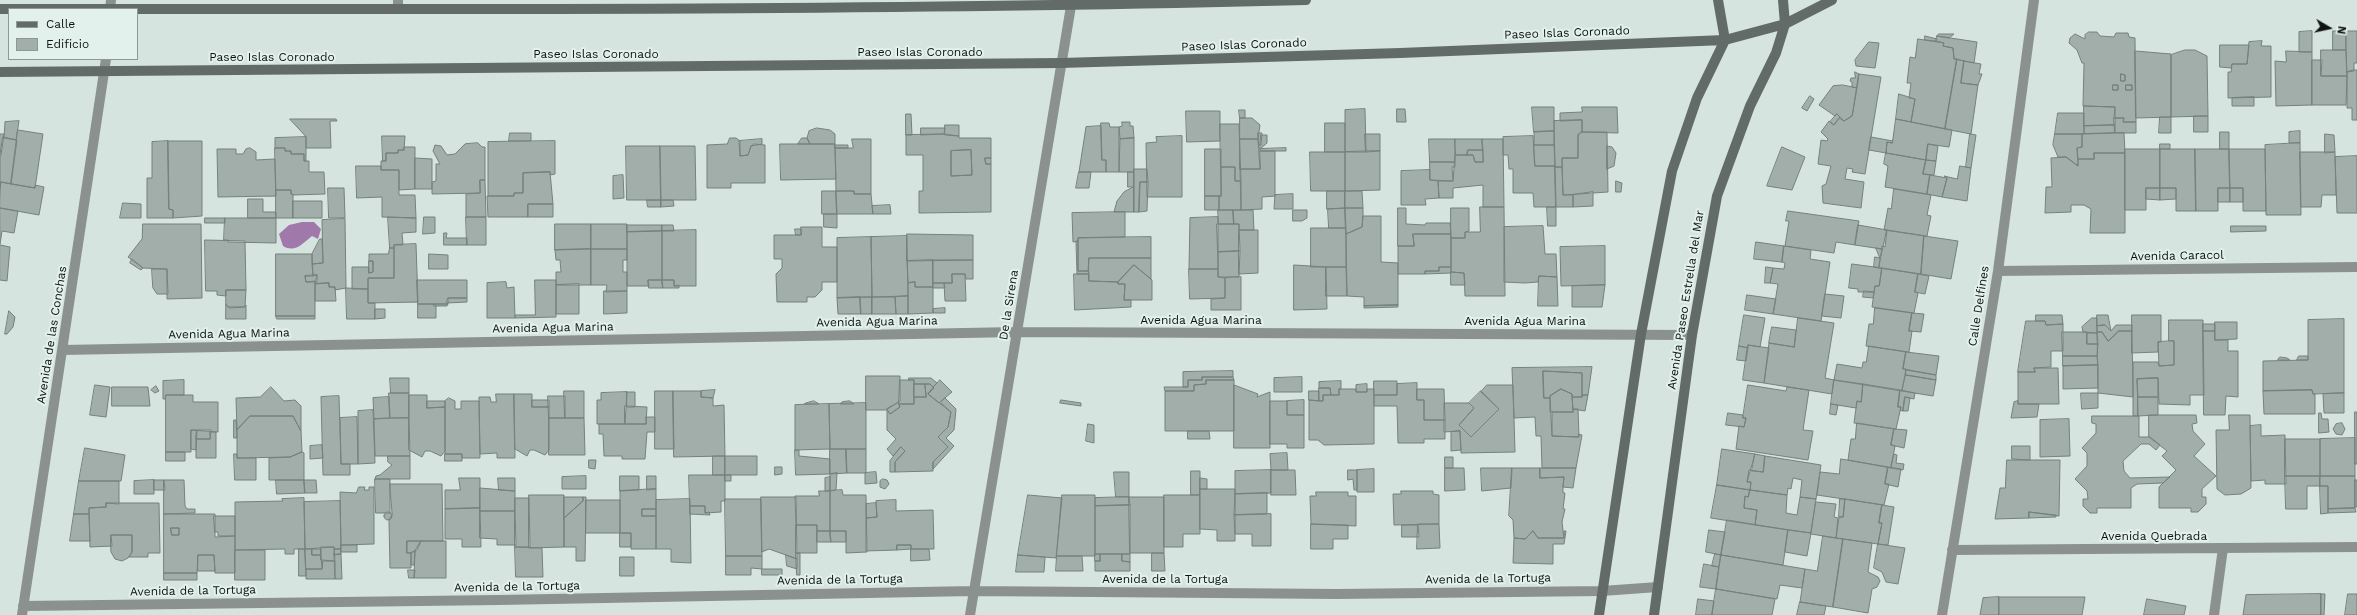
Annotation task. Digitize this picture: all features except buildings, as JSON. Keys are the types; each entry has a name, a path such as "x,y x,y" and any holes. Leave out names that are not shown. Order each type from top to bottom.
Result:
{"street":[{"path":"138,9 398,4 1072,3 1306,0"},
{"path":"1599,615 1641,334 1672,171 1697,98 1725,40 1718,0"},
{"name":"Avenida Paseo Estrella del Mar","path":"1654,615 1692,335 1717,196 1750,106 1776,53 1785,24 1782,0"},
{"name":"Paseo Islas Coronado","path":"0,72 1061,63 1725,40 1785,24 1832,0"},
{"name":"Calle Delfines","path":"1942,615 1998,271 2034,0"},
{"name":"De la Sirena","path":"970,615 1072,3"},
{"name":"Avenida de las Conchas","path":"22,610 106,71 106,60"},
{"name":"Avenida Caracol","path":"1998,271 2357,267"},
{"name":"Avenida Agua Marina","path":"62,350 1017,332 1692,335"},
{"name":"Avenida Quebrada","path":"1952,550 2357,547"},
{"path":"2214,615 2223,548"},
{"name":"Avenida de la Tortuga","path":"22,610 973,591 1329,594 1602,591 1658,587"}],"shaded area":[{"path":"302,222 314,222 321,229 318,239 312,236 302,245 291,249 283,246 279,234 289,225"}]}
